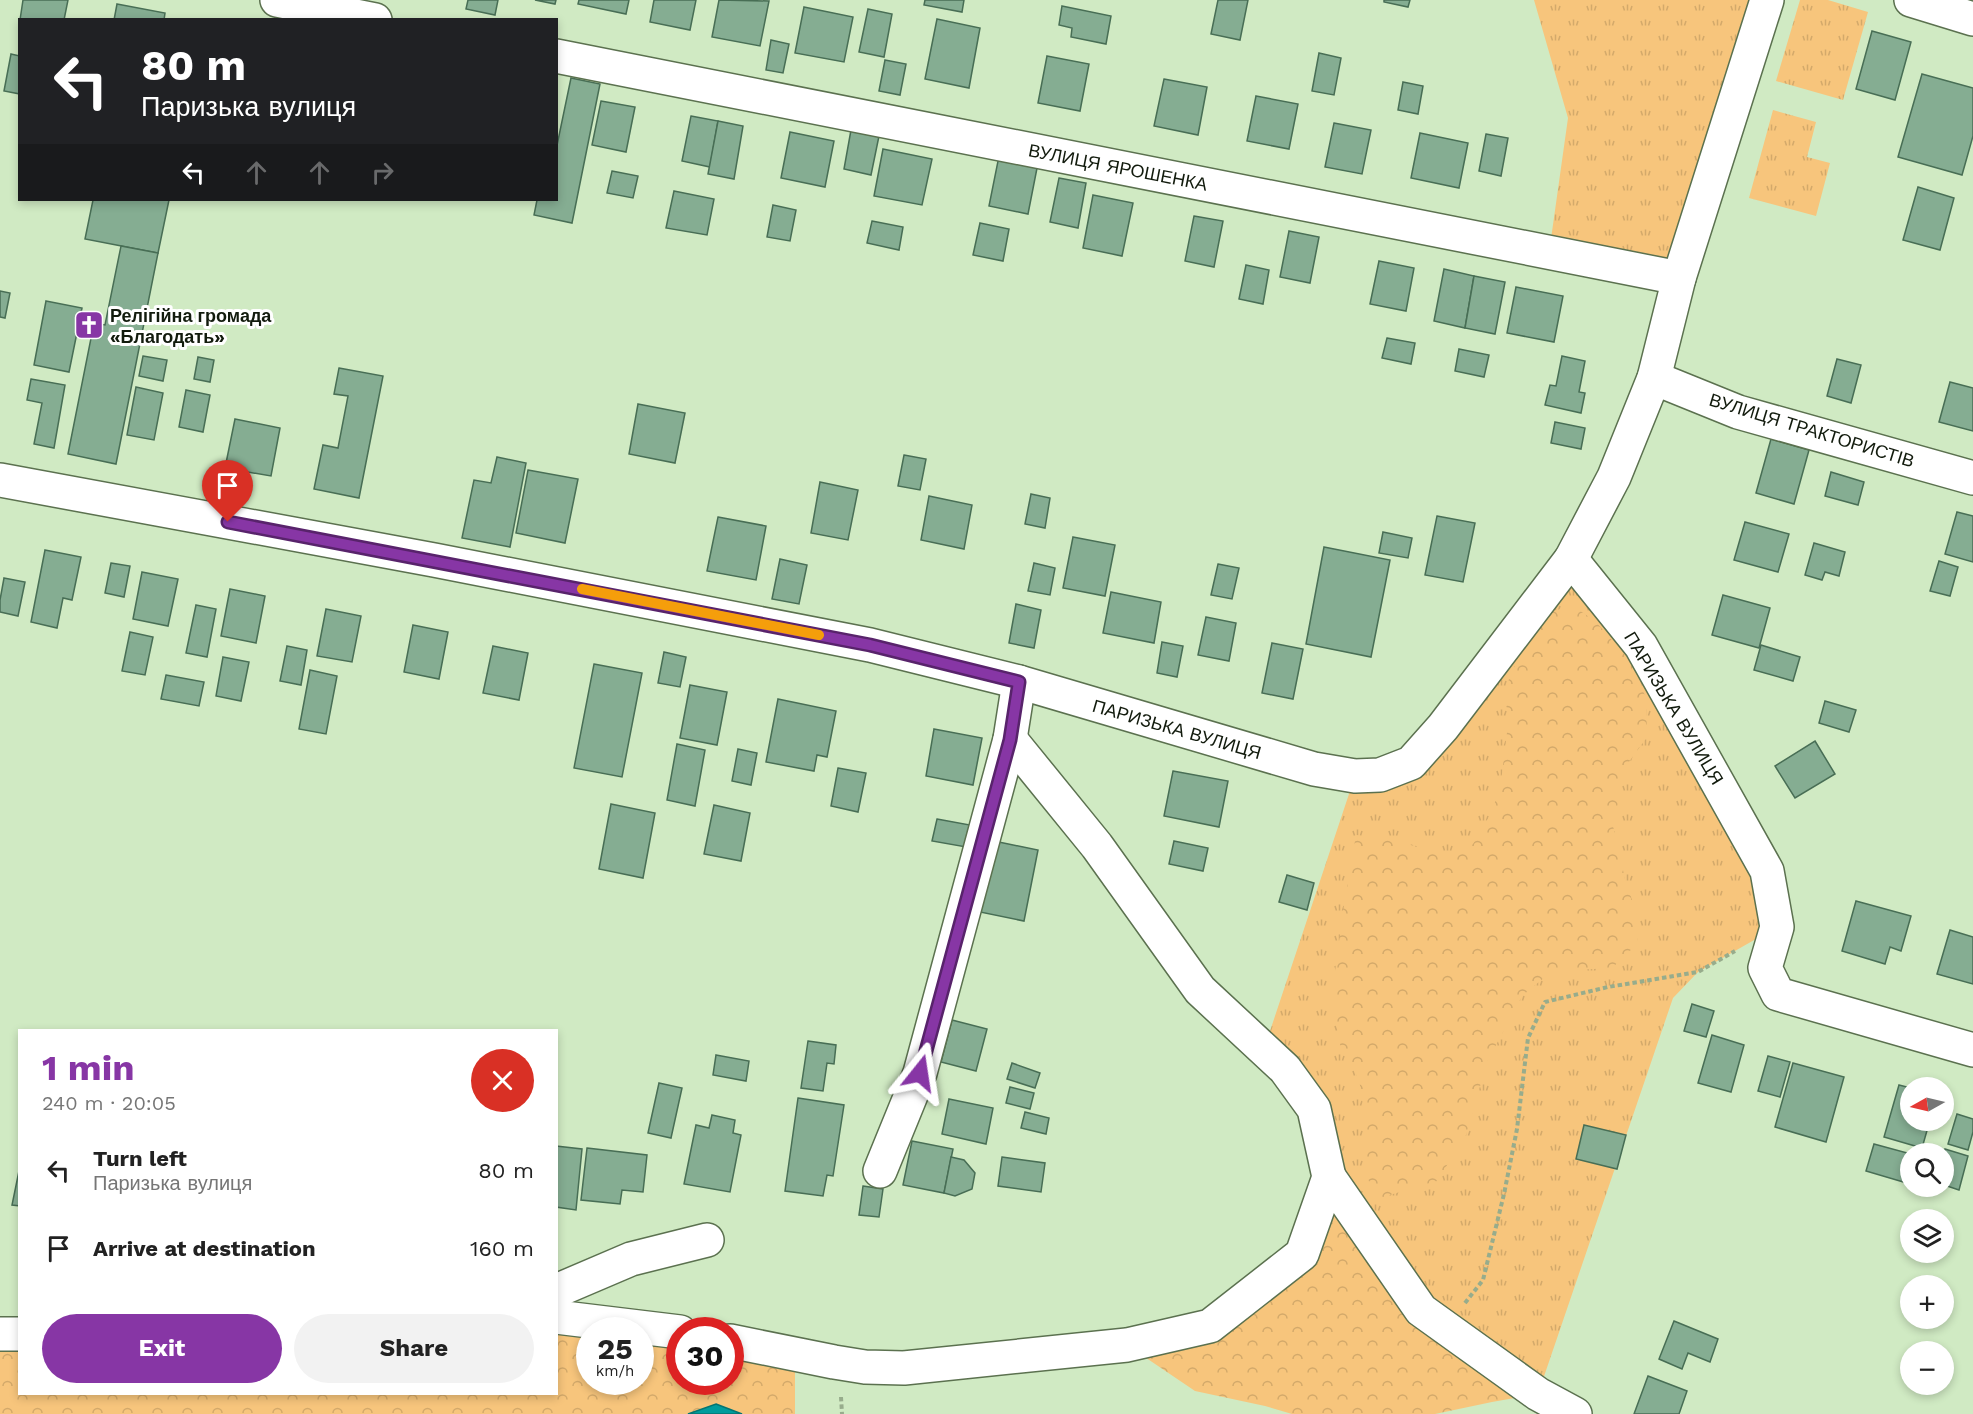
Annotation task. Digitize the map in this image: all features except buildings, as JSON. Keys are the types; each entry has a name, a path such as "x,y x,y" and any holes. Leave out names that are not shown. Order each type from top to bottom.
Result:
{"street":[{"path":"277,0 365,18"},
{"path":"1571,559 1614,477 1654,378 1679,278 1767,0"},
{"path":"1911,0 1973,19"},
{"name":"ВУЛИЦЯ ЯРОШЕНКА","path":"558,56 1679,278"},
{"name":"ВУЛИЦЯ ТРАКТОРИСТІВ","path":"1654,378 1738,412 1973,477"},
{"name":"ПАРИЗЬКА ВУЛИЦЯ","path":"0,480 422,558 870,645 1019,682 1314,769 1354,776 1380,775 1411,763 1443,727 1571,559 1641,646 1767,871 1777,927 1764,968 1778,994 1973,1050"},
{"path":"880,1171 920,1073 1010,740 1019,682"},
{"path":"1010,740 1097,846 1200,990 1285,1069 1314,1109 1329,1177 1421,1310 1538,1394 1575,1414"},
{"path":"744,1344 844,1364 904,1368 1126,1345 1210,1326 1302,1254 1329,1177"},
{"path":"558,1290 631,1259 707,1240"},
{"path":"558,1317 666,1330"},
{"path":"0,1334 18,1334"}],"path":[{"path":"1446,1327 1483,1280 1517,1129 1528,1038 1545,1002 1608,987 1698,972 1777,927"}],"green space":[{"path":"1534,0 1767,0 1679,278 1549,253 1568,118"},
{"path":"1800,0 1828,0 1868,12 1843,100 1776,81"},
{"path":"1773,110 1816,122 1807,157 1830,163 1816,216 1749,198"},
{"path":"1571,559 1641,646 1777,927 1698,972 1673,998 1538,1394 1421,1310 1329,1177 1314,1109 1264,1049 1355,776 1380,775"},
{"path":"1573,606 1595,621 1624,654 1646,697 1647,737 1626,766 1613,826 1625,879 1638,918 1637,944 1612,968 1576,970 1545,977 1522,996 1487,1062 1466,1135 1437,1181 1383,1197 1371,1189 1364,1163 1368,1135 1359,1079 1341,1050 1332,994 1356,835 1405,843 1443,856 1473,844 1493,810 1502,774 1509,716 1503,693 1524,645 1548,612"},
{"path":"1329,1177 1421,1310 1538,1394 1435,1414 1292,1414 1195,1391 1127,1345 1210,1326 1302,1254"},
{"path":"558,1317 576,1319 576,1395 654,1395 654,1329 666,1330 666,1395 744,1395 744,1343 795,1353 795,1414 742,1414 716,1404 688,1414 0,1414 0,1334 18,1334 18,1395 558,1395"}],"water":[{"path":"716,1404 742,1414 688,1414"}],"slow traffic":[{"path":"582,589 819,635"}],"place":[{"name":"Релігійна громада «Благодать»","path":"89,325"}],"route":[{"path":"228,522 870,645 1019,682 1010,740 920,1073"}]}
